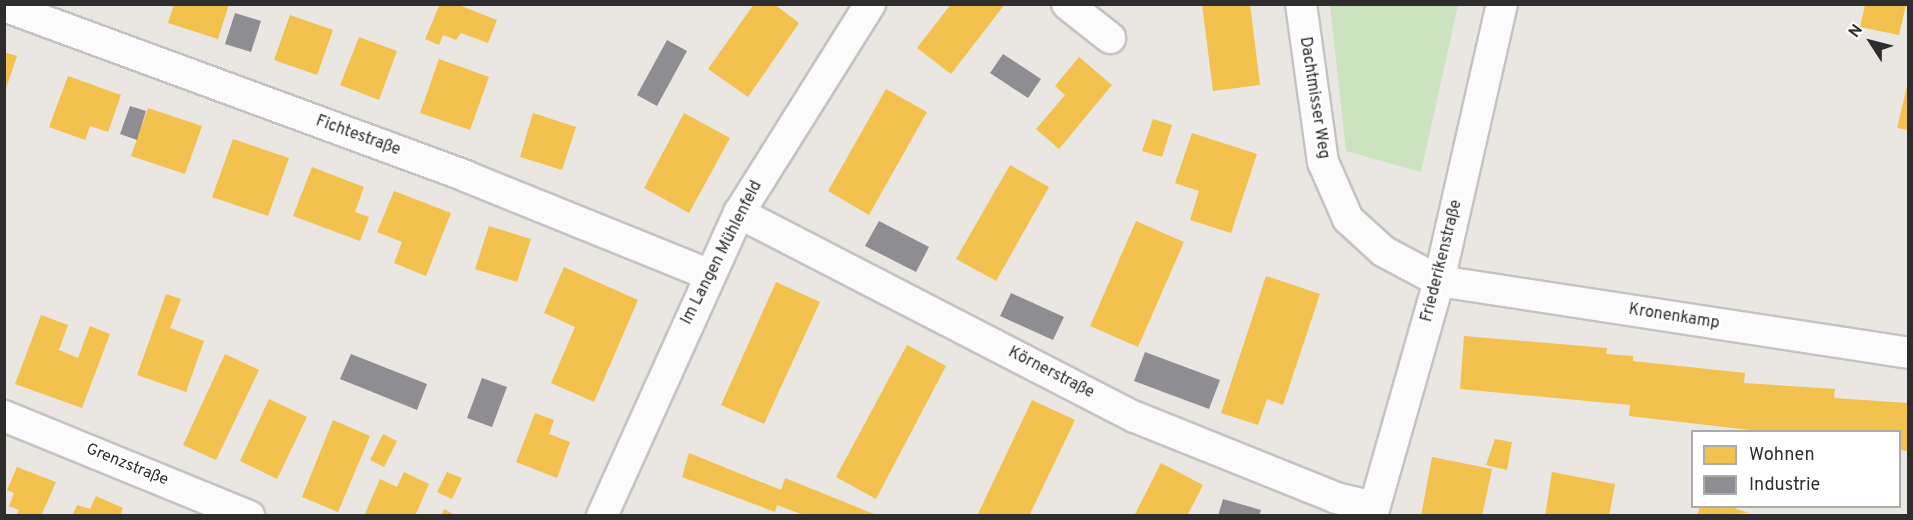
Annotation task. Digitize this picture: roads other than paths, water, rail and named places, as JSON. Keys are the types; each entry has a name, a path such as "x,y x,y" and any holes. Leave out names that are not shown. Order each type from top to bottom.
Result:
{"street":[{"name":"Im Langen Mühlenfeld","path":"602,516 708,274 739,213 870,4"},
{"path":"1067,4 1110,38"},
{"name":"Dachtmisser Weg","path":"1301,4 1323,162 1348,219 1383,251 1439,281"},
{"name":"Friederikenstraße","path":"1373,512 1439,281 1502,4"},
{"name":"Fichtestraße","path":"4,6 465,176 708,274"},
{"name":"Körnerstraße","path":"739,213 1135,417 1373,512"},
{"name":"Kronenkamp","path":"1439,281 1908,353"},
{"name":"Grenzstraße","path":"4,416 249,516"}]}
